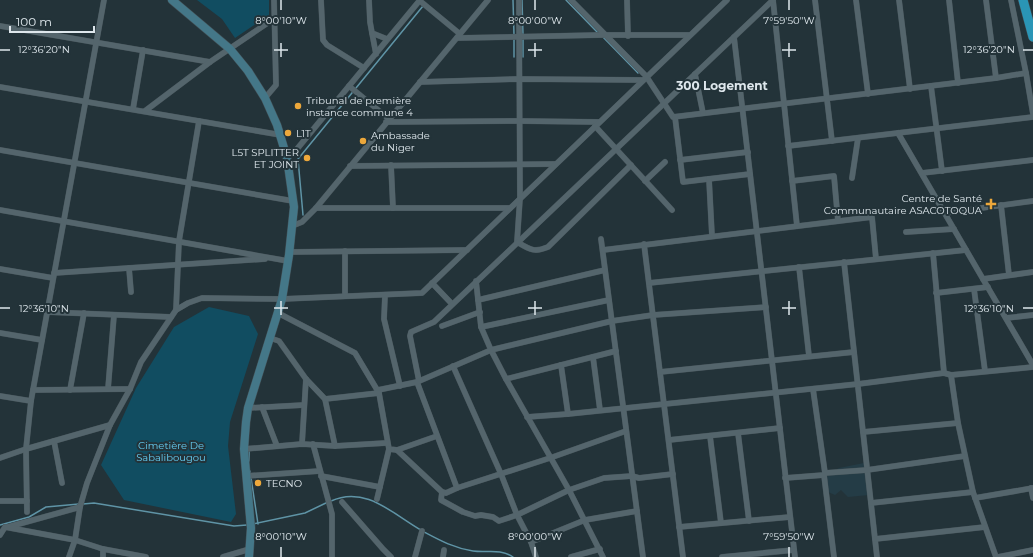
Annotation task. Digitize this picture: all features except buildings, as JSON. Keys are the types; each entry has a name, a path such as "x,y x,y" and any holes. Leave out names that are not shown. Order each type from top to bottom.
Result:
{"highway":[{"path":"1023,0 1033,36"}],"main road":[{"path":"172,0 230,49 248,71 264,98 281,135 287,158 293,201 290,252 282,299 248,408 246,422 244,449 250,525 250,553"}],"street":[{"path":"27,512 26,449 31,401 104,0"},
{"path":"264,98 276,85 274,0"},
{"path":"321,0 323,40 327,45 364,68"},
{"path":"369,0 370,22 376,54"},
{"path":"287,158 297,149 420,0 458,36 518,37 689,35"},
{"path":"292,226 302,222 316,208 488,0"},
{"path":"517,242 520,198 518,80 519,0"},
{"path":"571,0 607,35 644,78 673,117 675,117 683,182 750,174"},
{"path":"627,0 628,36"},
{"path":"457,488 418,382 410,336 411,332 434,322 773,0 797,226"},
{"path":"815,0 832,141"},
{"path":"856,0 868,94"},
{"path":"899,0 910,89"},
{"path":"949,0 958,83"},
{"path":"986,0 996,78"},
{"path":"1011,0 1033,114"},
{"path":"69,557 75,540 80,506 110,425 130,389 142,362 176,310 188,303 202,298 282,299 422,294 723,1"},
{"path":"145,111 210,62 274,18"},
{"path":"0,26 210,62"},
{"path":"372,32 387,39"},
{"path":"734,37 795,557"},
{"path":"133,109 143,50"},
{"path":"675,117 958,83 1026,73"},
{"path":"695,74 703,113"},
{"path":"420,82 644,78"},
{"path":"349,86 388,120 519,121 597,124"},
{"path":"932,86 942,170"},
{"path":"0,87 281,135"},
{"path":"788,146 1033,117"},
{"path":"176,310 178,241 199,121"},
{"path":"597,124 616,149 672,210"},
{"path":"527,417 776,393 944,373 951,375 1033,366 898,133"},
{"path":"852,178 858,138"},
{"path":"0,150 293,201"},
{"path":"680,160 748,152"},
{"path":"922,173 1033,160"},
{"path":"645,181 665,162"},
{"path":"350,166 555,164"},
{"path":"390,165 393,208"},
{"path":"517,242 532,250 541,250 548,247 631,165"},
{"path":"792,181 834,176 838,221"},
{"path":"708,180 712,236"},
{"path":"945,213 1033,201"},
{"path":"1001,205 1009,275"},
{"path":"316,208 510,208"},
{"path":"0,210 288,261"},
{"path":"603,250 872,217 876,259"},
{"path":"906,232 954,229"},
{"path":"601,239 643,557"},
{"path":"644,244 683,557"},
{"path":"290,252 467,250"},
{"path":"649,283 966,250"},
{"path":"345,251 345,296"},
{"path":"933,253 944,373"},
{"path":"0,269 54,276 129,268 275,258"},
{"path":"844,262 877,557"},
{"path":"799,267 809,356"},
{"path":"129,268 130,292"},
{"path":"478,300 605,270"},
{"path":"983,279 1033,272"},
{"path":"476,281 482,327 491,350 569,490 603,557"},
{"path":"432,283 452,304"},
{"path":"936,293 988,287"},
{"path":"974,289 985,371"},
{"path":"385,295 384,319 400,386"},
{"path":"482,327 609,300"},
{"path":"325,399 379,392 418,382 491,350 612,321 653,315 766,306"},
{"path":"47,312 171,317"},
{"path":"442,326 480,312"},
{"path":"70,390 84,313"},
{"path":"278,313 355,353 379,392 388,449 377,499"},
{"path":"108,389 114,315"},
{"path":"1006,318 1033,315"},
{"path":"0,333 42,340"},
{"path":"270,338 279,341 306,378 325,399 335,446"},
{"path":"506,379 616,351"},
{"path":"660,372 854,352"},
{"path":"593,357 600,410"},
{"path":"561,365 568,414"},
{"path":"453,366 501,474 517,515 531,542 536,557"},
{"path":"951,375 958,423 974,495 997,557 1033,550"},
{"path":"302,444 306,378"},
{"path":"33,390 130,389"},
{"path":"813,389 834,557"},
{"path":"0,396 31,401"},
{"path":"248,408 304,405"},
{"path":"262,407 277,446"},
{"path":"863,432 958,423"},
{"path":"0,458 110,425"},
{"path":"669,440 780,428"},
{"path":"397,450 442,492 446,493 626,431"},
{"path":"738,433 749,521"},
{"path":"388,449 397,450 438,436"},
{"path":"710,436 721,523"},
{"path":"54,441 62,483"},
{"path":"244,449 302,444 335,446 386,443"},
{"path":"313,444 332,514 332,557"},
{"path":"785,478 867,470 965,456"},
{"path":"246,476 321,473 380,487"},
{"path":"442,492 441,500 463,512 475,516 493,517 499,521 517,515 569,490 604,478 632,476 639,478 673,474"},
{"path":"871,503 974,495 1032,488 1033,498"},
{"path":"0,501 27,501"},
{"path":"342,502 391,557"},
{"path":"3,528 80,506"},
{"path":"531,542 585,520 637,511"},
{"path":"680,527 790,517"},
{"path":"875,539 985,527"},
{"path":"0,535 3,528"},
{"path":"3,528 75,540 103,549 146,557"},
{"path":"415,557 422,531"},
{"path":"103,549 103,557"},
{"path":"382,557 383,549"},
{"path":"571,557 600,549"},
{"path":"443,557 444,550"},
{"path":"724,557 794,550"},
{"path":"224,557 250,553"}],"shaded area":[{"path":"864,463 869,495 848,497 841,490 835,495 828,492 826,476 839,468"}],"green space":[{"path":"197,0 269,0 269,15 235,38 222,19"},
{"name":"Cimetière De Sabalibougou","path":"209,307 249,316 258,334 230,422 228,446 236,514 231,522 124,500 101,465 136,388 174,327"}],"waterway":[{"path":"513,0 514,35"},
{"path":"522,0 523,35"},
{"path":"566,0 599,34"},
{"path":"303,215 298,159 423,6"},
{"path":"602,36 638,73"},
{"path":"514,39 514,57"},
{"path":"523,39 523,57"},
{"path":"249,451 249,461"},
{"path":"250,471 258,524"},
{"path":"331,501 343,497 367,499 389,510 421,530"},
{"path":"253,524 305,513 328,502"},
{"path":"83,504 94,503 234,526 247,525"},
{"path":"0,525 29,517 46,507 79,504"},
{"path":"424,532 460,548 473,551 498,552 508,554 513,557"}],"place":[{"name":"Tribunal de première instance commune 4","path":"298,106"},
{"name":"L1T","path":"288,133"},
{"name":"Ambassade du Niger","path":"363,141"},
{"name":"L5T SPLITTER ET JOINT","path":"307,158"},
{"name":"Centre de Santé Communautaire ASACOTOQUA","path":"991,204"},
{"name":"TECNO","path":"258,483"}],"district":[{"name":"300 Logement","path":"722,86"}]}
